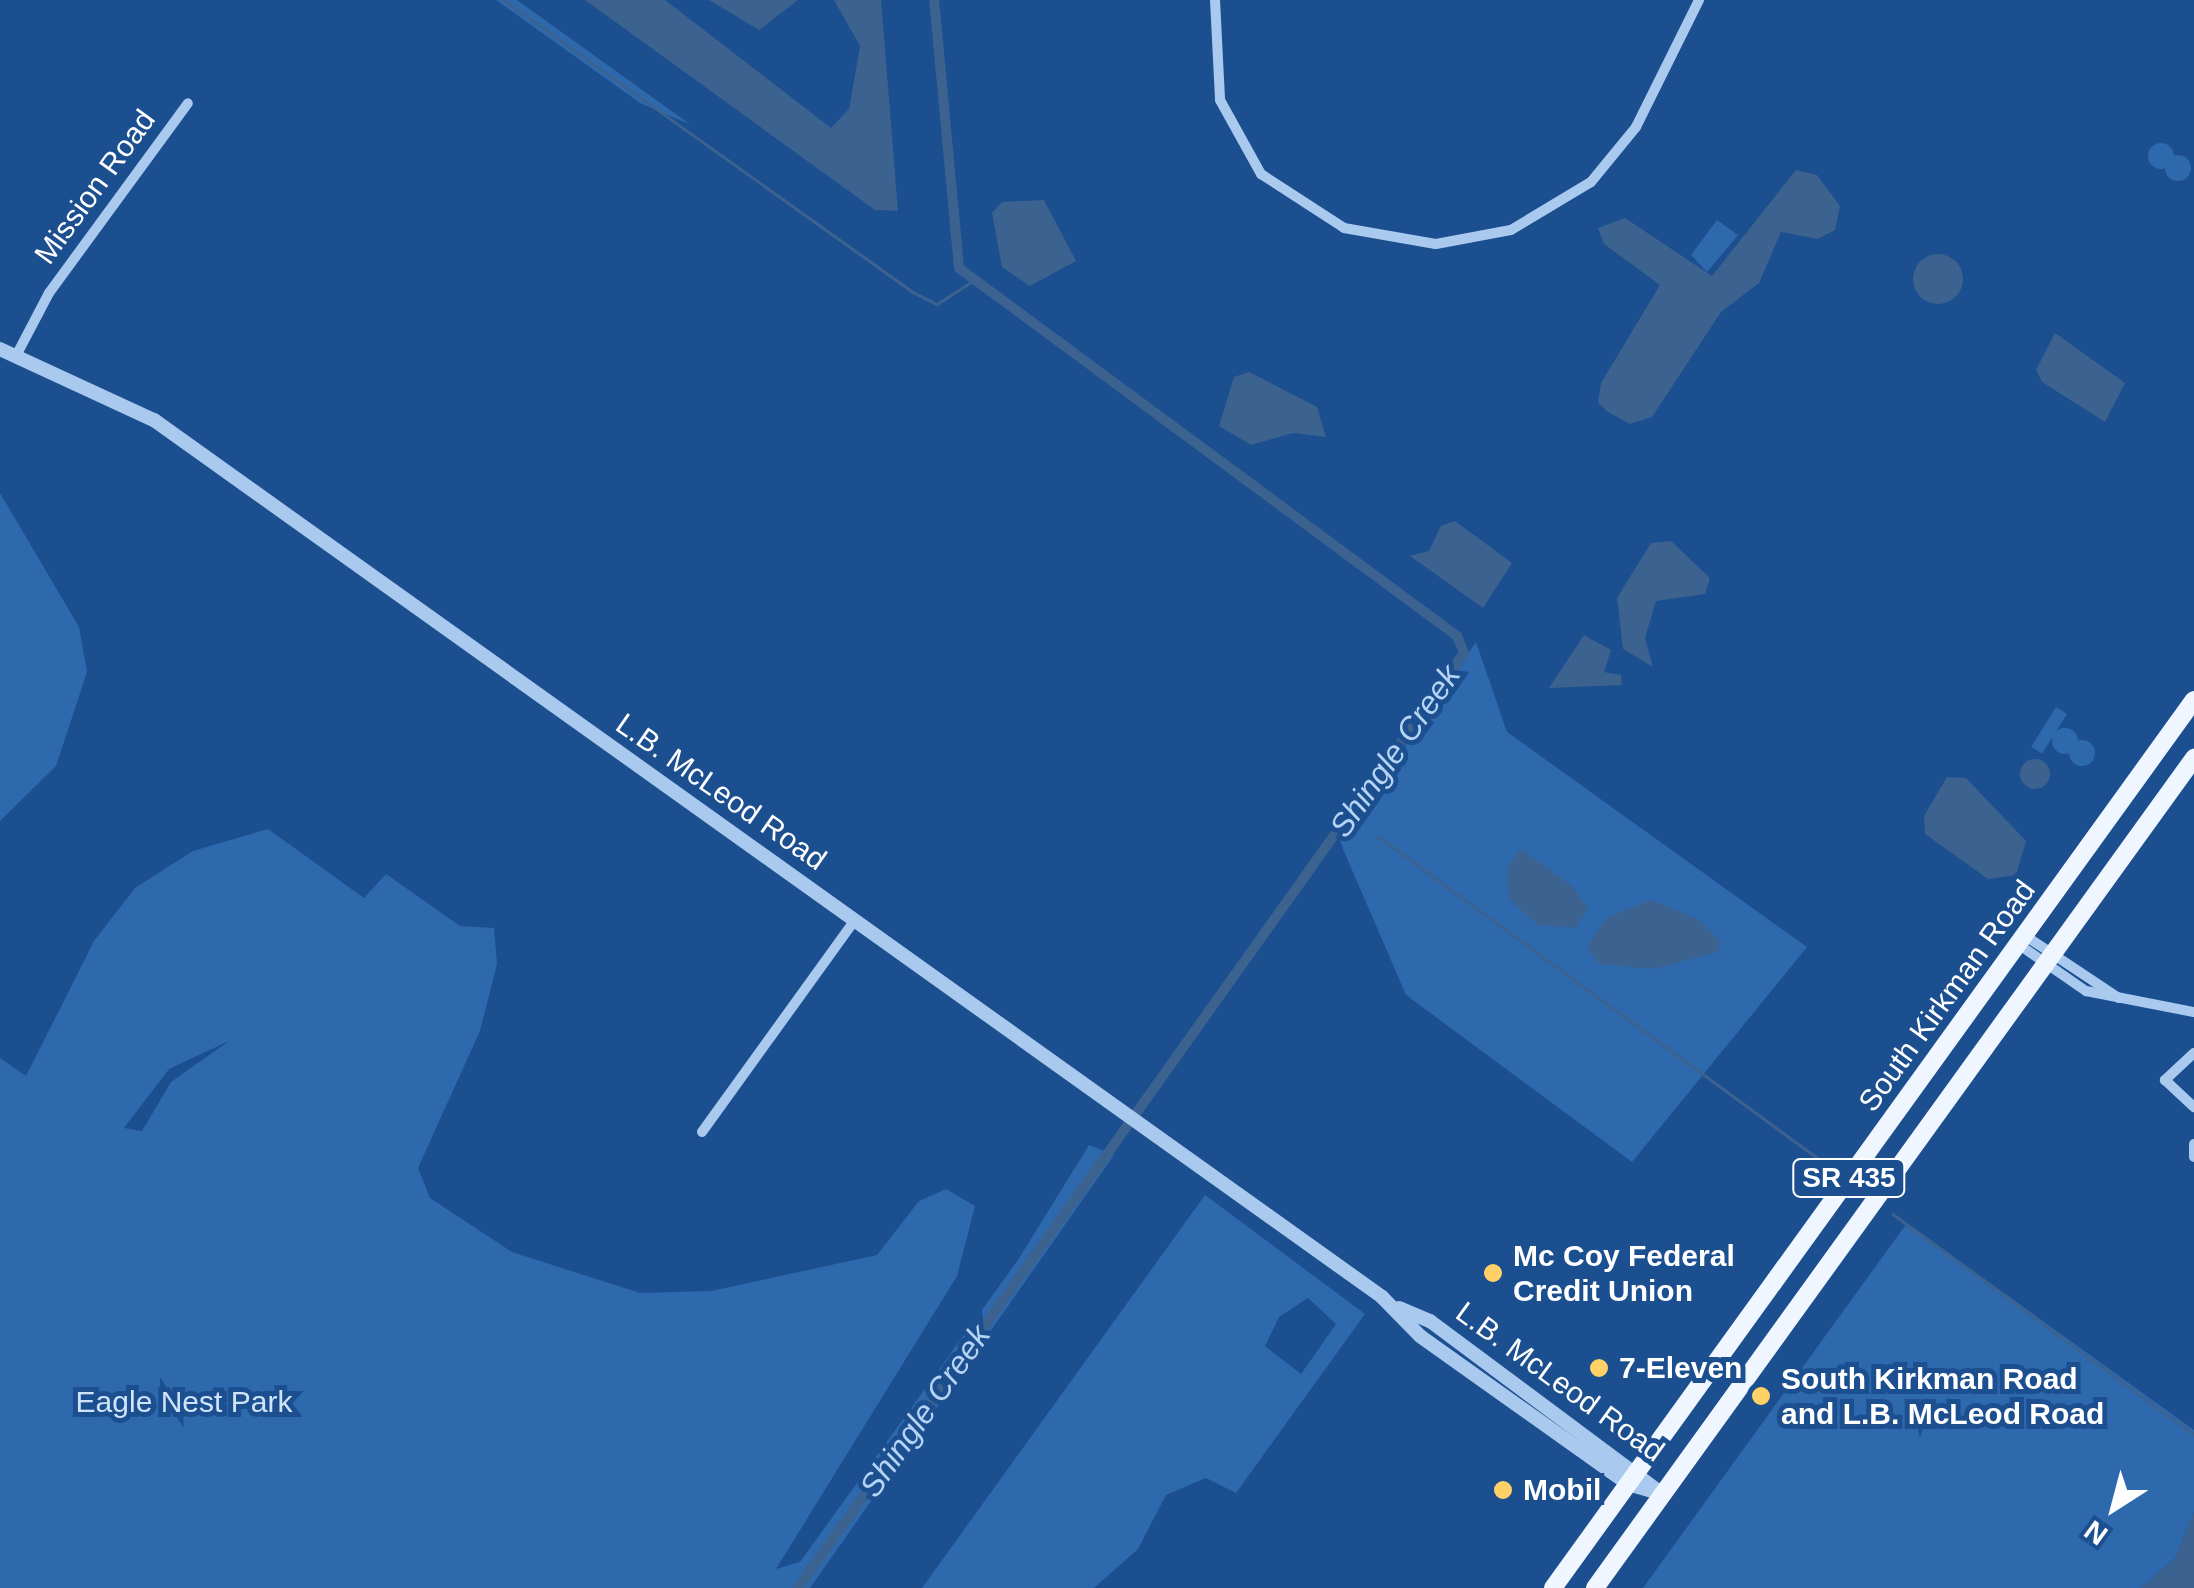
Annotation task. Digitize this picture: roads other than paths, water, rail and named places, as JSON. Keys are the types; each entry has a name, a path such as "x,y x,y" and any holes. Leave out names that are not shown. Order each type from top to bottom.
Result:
{"main road":[{"name":"South Kirkman Road","path":"1634,1477 2194,700"},
{"name":"South Kirkman Road","path":"1662,1494 2194,758"},
{"name":"SR 435","path":"1553,1588 1634,1477"},
{"name":"SR 435","path":"1595,1588 1662,1494"}],"street":[{"path":"1215,0 1220,100 1261,174 1344,228 1436,244 1523,225 1598,176 1636,127 1699,0"},
{"name":"Mission Road","path":"17,354 48,293 188,103"},
{"name":"L.B. McLeod Road","path":"0,349 141,411 1396,1307 1430,1321 1634,1477 1662,1494"},
{"path":"702,1132 854,921"},
{"path":"2021,939 2050,958 2086,991 2194,1012"},
{"path":"2194,1053 2165,1080 2194,1108"},
{"path":"2194,1144 2194,1157"}],"waterway":[{"path":"504,0 913,292 937,304 971,282"},
{"name":"Shingle Creek","path":"798,1588 1464,653 1457,636 959,268 934,0"},
{"path":"1378,836 1819,1159"},
{"path":"1893,1214 2194,1434"}],"place":[{"name":"Mc Coy Federal Credit Union","path":"1493,1273"},
{"name":"7-Eleven","path":"1599,1368"},
{"name":"South Kirkman Road and L.B. McLeod Road","path":"1761,1396"},
{"name":"Mobil","path":"1503,1490"}],"park label":[{"name":"Eagle Nest Park","path":"184,1402"}]}
